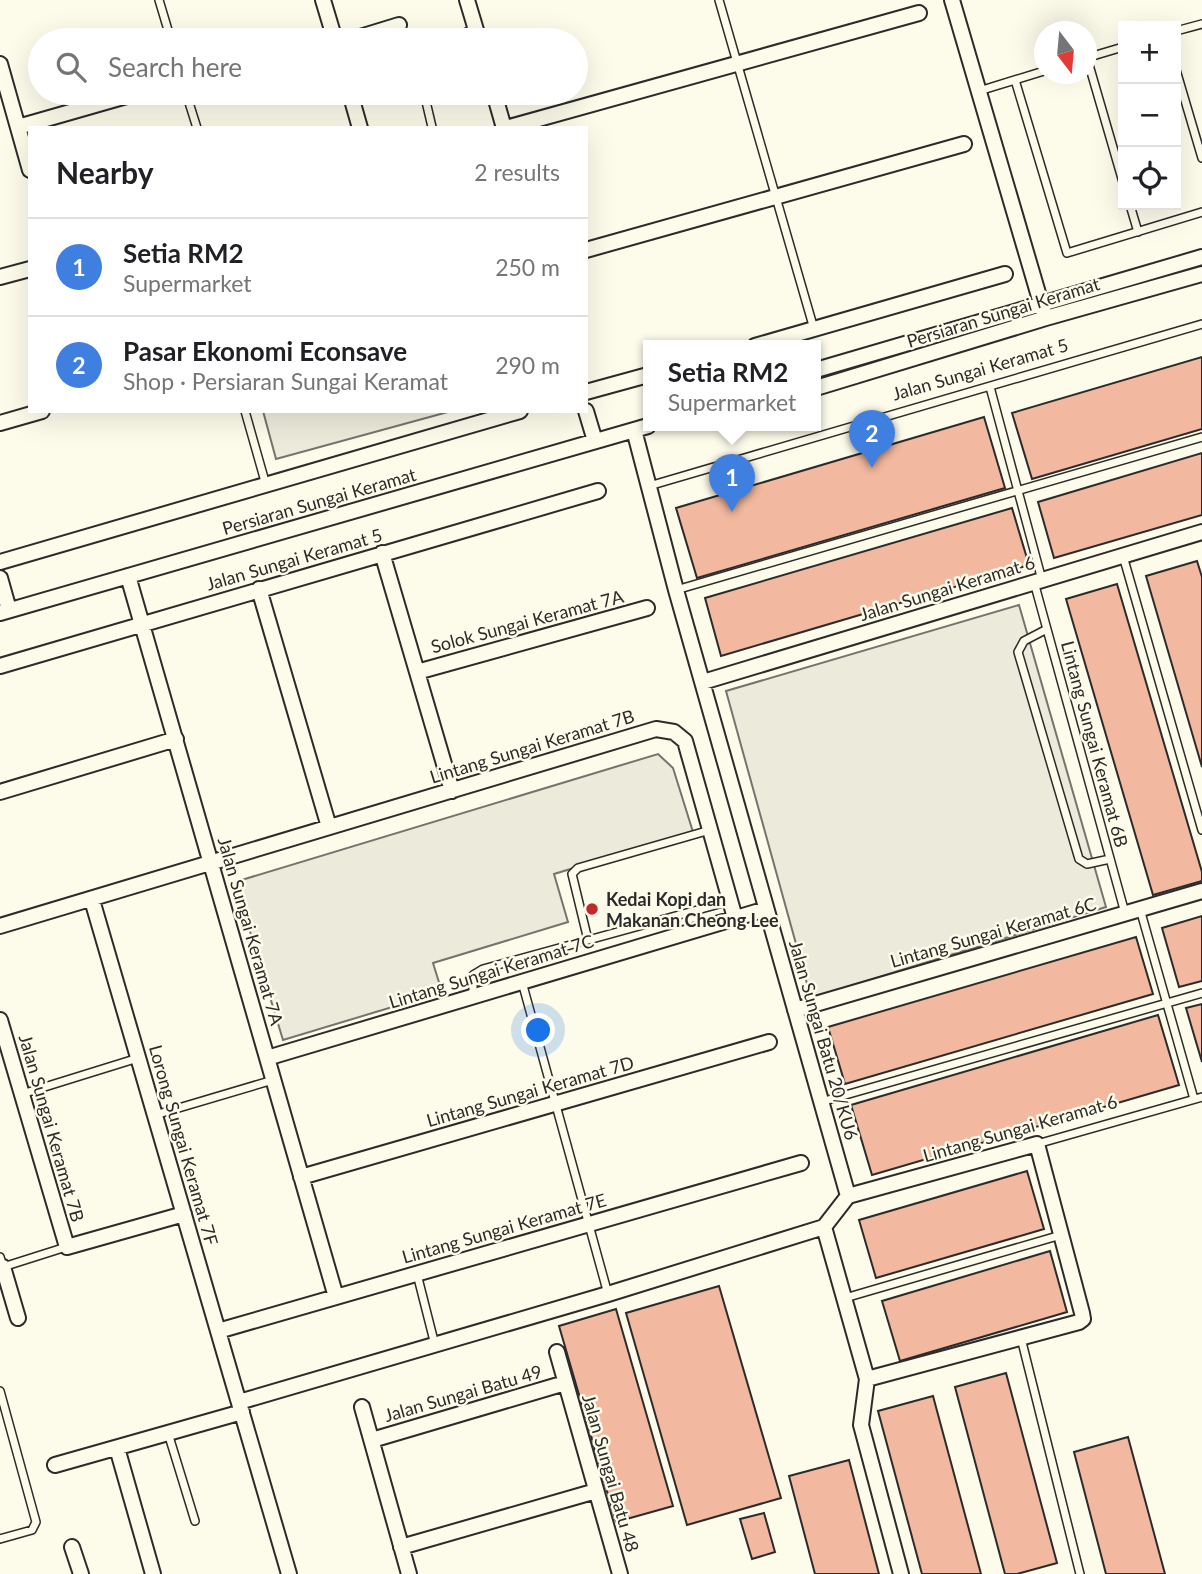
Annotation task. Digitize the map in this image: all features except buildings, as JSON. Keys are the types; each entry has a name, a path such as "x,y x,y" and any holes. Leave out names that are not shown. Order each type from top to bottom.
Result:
{"street":[{"path":"323,0 328,28"},
{"path":"467,0 475,28"},
{"path":"952,0 1043,311"},
{"path":"512,126 919,13"},
{"path":"389,28 399,25"},
{"path":"0,64 28,163"},
{"path":"18,127 95,105"},
{"path":"353,105 359,126"},
{"path":"498,105 504,126"},
{"path":"588,249 964,144"},
{"name":"Persiaran Sungai Keramat","path":"821,386 1202,257"},
{"path":"0,277 28,270"},
{"name":"Persiaran Sungai Keramat","path":"776,340 1005,274"},
{"name":"Persiaran Sungai Keramat","path":"821,369 1043,311 1202,274"},
{"path":"588,391 643,376"},
{"path":"0,423 35,413"},
{"name":"Persiaran Sungai Keramat","path":"0,562 513,413"},
{"path":"587,413 595,441"},
{"name":"Persiaran Sungai Keramat","path":"5,611 641,428"},
{"name":"Jalan Sungai Batu 20/KU6","path":"641,428 649,486 676,590 848,1196"},
{"name":"Jalan Sungai Keramat 5","path":"0,666 598,491"},
{"name":"Jalan Sungai Keramat 6","path":"703,682 1202,533"},
{"path":"382,554 452,791"},
{"name":"Jalan Sungai Keramat 7A","path":"128,576 336,1297"},
{"path":"0,578 5,611"},
{"path":"259,589 329,827"},
{"name":"Solok Sungai Keramat 7A","path":"417,672 647,608"},
{"name":"Lintang Sungai Keramat 7B","path":"0,926 656,729 674,732 685,741 735,918"},
{"path":"0,792 176,739"},
{"name":"Lintang Sungai Keramat 6C","path":"795,1010 1202,891"},
{"name":"Lorong Sungai Keramat 7F","path":"92,900 289,1574"},
{"name":"Lintang Sungai Keramat 7C","path":"267,1058 766,909"},
{"name":"Jalan Sungai Keramat 7B","path":"0,1020 5,1056 22,1094 67,1247"},
{"name":"Lintang Sungai Keramat 7D","path":"301,1177 769,1042"},
{"path":"867,1379 1083,1319 1037,1144"},
{"name":"Lintang Sungai Keramat 6","path":"848,1196 1037,1144"},
{"name":"Lintang Sungai Keramat 7E","path":"218,1332 801,1163"},
{"path":"55,1465 168,1433 240,1407 435,1345 824,1227 848,1196"},
{"path":"67,1247 184,1214"},
{"path":"824,1227 867,1379 861,1425 901,1574"},
{"path":"2,1262 18,1318"},
{"name":"Jalan Sungai Batu 48","path":"557,1352 620,1574"},
{"name":"Jalan Sungai Batu 49","path":"372,1440 565,1383"},
{"path":"362,1407 408,1574"},
{"path":"117,1448 153,1574"},
{"path":"401,1547 596,1491"},
{"path":"72,1547 81,1574"}],"lane":[{"path":"159,0 167,28"},
{"path":"719,0 814,329"},
{"path":"1181,30 1202,24"},
{"path":"1097,55 1118,49"},
{"path":"979,91 1034,74"},
{"path":"1015,80 1066,253 1202,212"},
{"path":"1094,84 1118,166"},
{"path":"1180,84 1202,158"},
{"path":"190,105 196,126"},
{"path":"427,105 432,126"},
{"path":"1131,210 1138,232"},
{"name":"Jalan Sungai Keramat 5","path":"649,486 1202,324"},
{"name":"Lintang Sungai Keramat 6B","path":"990,387 1018,490 1046,629 1125,914"},
{"path":"246,413 266,485"},
{"path":"676,590 1202,437"},
{"path":"1123,556 1202,830"},
{"path":"1046,629 1024,641 1018,652 1079,859 1087,864 1110,859"},
{"path":"589,940 572,874 578,868 711,830"},
{"path":"473,997 473,975 483,969 730,901"},
{"path":"1140,909 1198,1098"},
{"path":"522,982 608,1294"},
{"path":"821,1102 1202,993"},
{"path":"22,1094 138,1058"},
{"path":"155,1115 274,1080"},
{"name":"Lintang Sungai Keramat 6","path":"1037,1144 1198,1098"},
{"path":"844,1298 1061,1235"},
{"path":"2,1262 67,1247"},
{"path":"417,1273 435,1345"},
{"path":"1021,1338 1080,1574"},
{"path":"0,1391 36,1522 32,1530 0,1539"},
{"path":"168,1433 195,1521"}],"shaded area":[{"path":"264,413 444,413 276,459"},
{"path":"1019,605 1106,907 811,998 726,691"},
{"path":"658,754 673,768 693,832 554,874 568,922 433,963 442,992 283,1040 235,882"}],"place":[{"name":"Pasar Ekonomi Econsave","path":"872,468"},
{"name":"Setia RM2","path":"732,512"},
{"name":"Kedai Kopi dan Makanan Cheong Lee","path":"592,909"}]}
